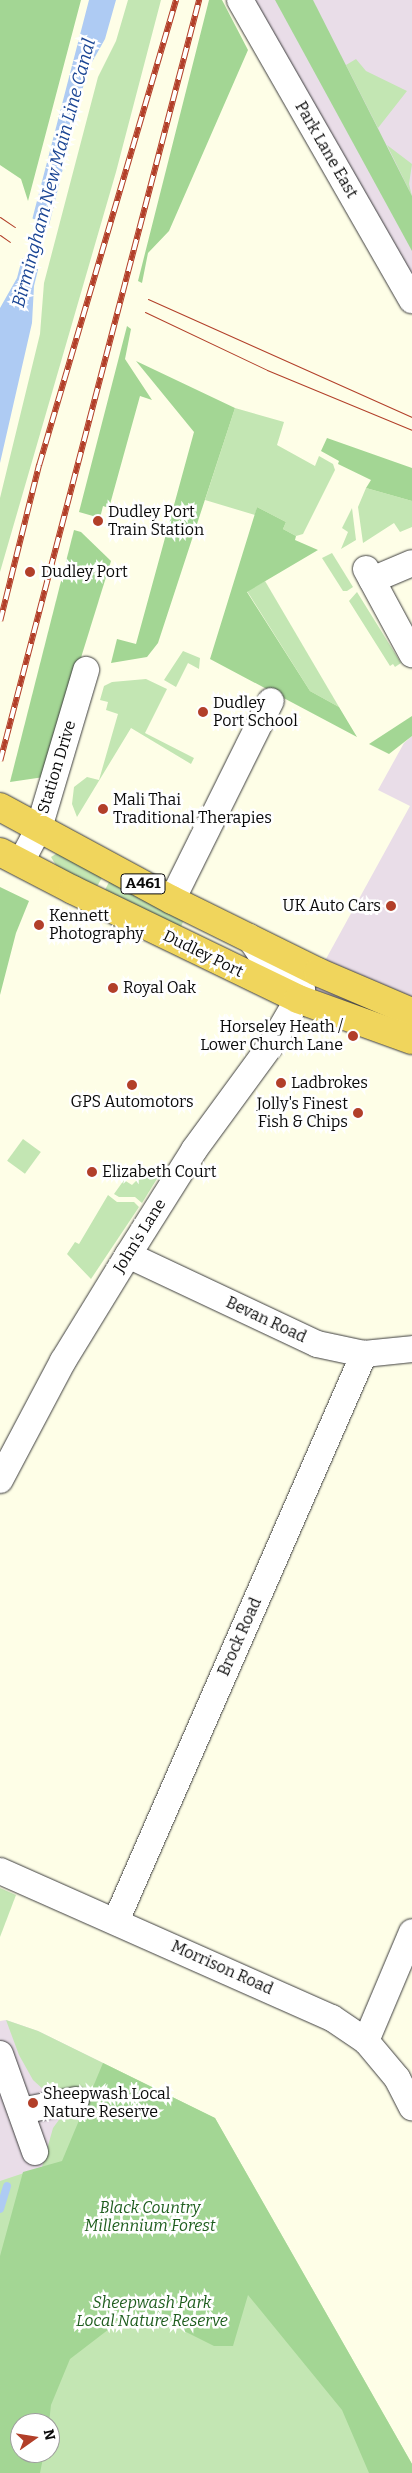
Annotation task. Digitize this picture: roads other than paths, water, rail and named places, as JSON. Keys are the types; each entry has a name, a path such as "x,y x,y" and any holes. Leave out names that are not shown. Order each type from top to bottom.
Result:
{"highway":[{"name":"A461","path":"0,807 172,900 412,1012"},
{"name":"Dudley Port","path":"11,857 298,999 412,1040"}],"street":[{"name":"Park Lane East","path":"240,0 412,300"},
{"path":"412,563 369,574 412,654"},
{"name":"Station Drive","path":"11,857 39,828 86,670"},
{"path":"172,900 270,701"},
{"path":"249,937 268,965 298,982 302,990 298,999"},
{"name":"John's Lane","path":"0,1480 63,1362 128,1255 194,1150 273,1042 298,999"},
{"name":"Bevan Road","path":"128,1255 317,1344 364,1354 412,1349"},
{"name":"Brock Road","path":"116,1921 364,1354"},
{"name":"Morrison Road","path":"0,1871 332,2018 366,2041 397,2078 412,2107"},
{"path":"366,2041 412,1932"},
{"path":"0,2054 35,2152"},
{"path":"21,2111 76,2100"}],"water":[{"name":"Birmingham New Main Line Canal","path":"89,0 116,0 105,39 87,71 34,286 32,323 0,463 0,308 17,278"}],"waterway":[{"path":"0,2209 7,2186"}],"tram line":[{"path":"0,217 15,227"},
{"path":"0,235 10,242"},
{"path":"148,299 412,417"},
{"path":"145,312 267,370 412,430"}],"railway":[{"path":"0,621 39,465 176,0"},
{"path":"0,761 199,0"}],"place":[{"name":"Dudley Port Train Station","path":"98,521"},
{"name":"Dudley Port","path":"30,572"},
{"name":"Dudley Port School","path":"203,712"},
{"name":"Mali Thai Traditional Therapies","path":"103,809"},
{"name":"UK Auto Cars","path":"391,906"},
{"name":"Kennett Photography","path":"39,925"},
{"name":"Royal Oak","path":"113,988"},
{"name":"Horseley Heath / Lower Church Lane","path":"353,1036"},
{"name":"Ladbrokes","path":"281,1083"},
{"name":"GPS Automotors","path":"132,1085"},
{"name":"Jolly's Finest Fish & Chips","path":"358,1113"},
{"name":"Elizabeth Court","path":"92,1172"},
{"name":"Sheepwash Local Nature Reserve","path":"33,2103"}],"park label":[{"name":"Black Country Millennium Forest","path":"150,2217"},
{"name":"Sheepwash Park Local Nature Reserve","path":"152,2312"}]}
